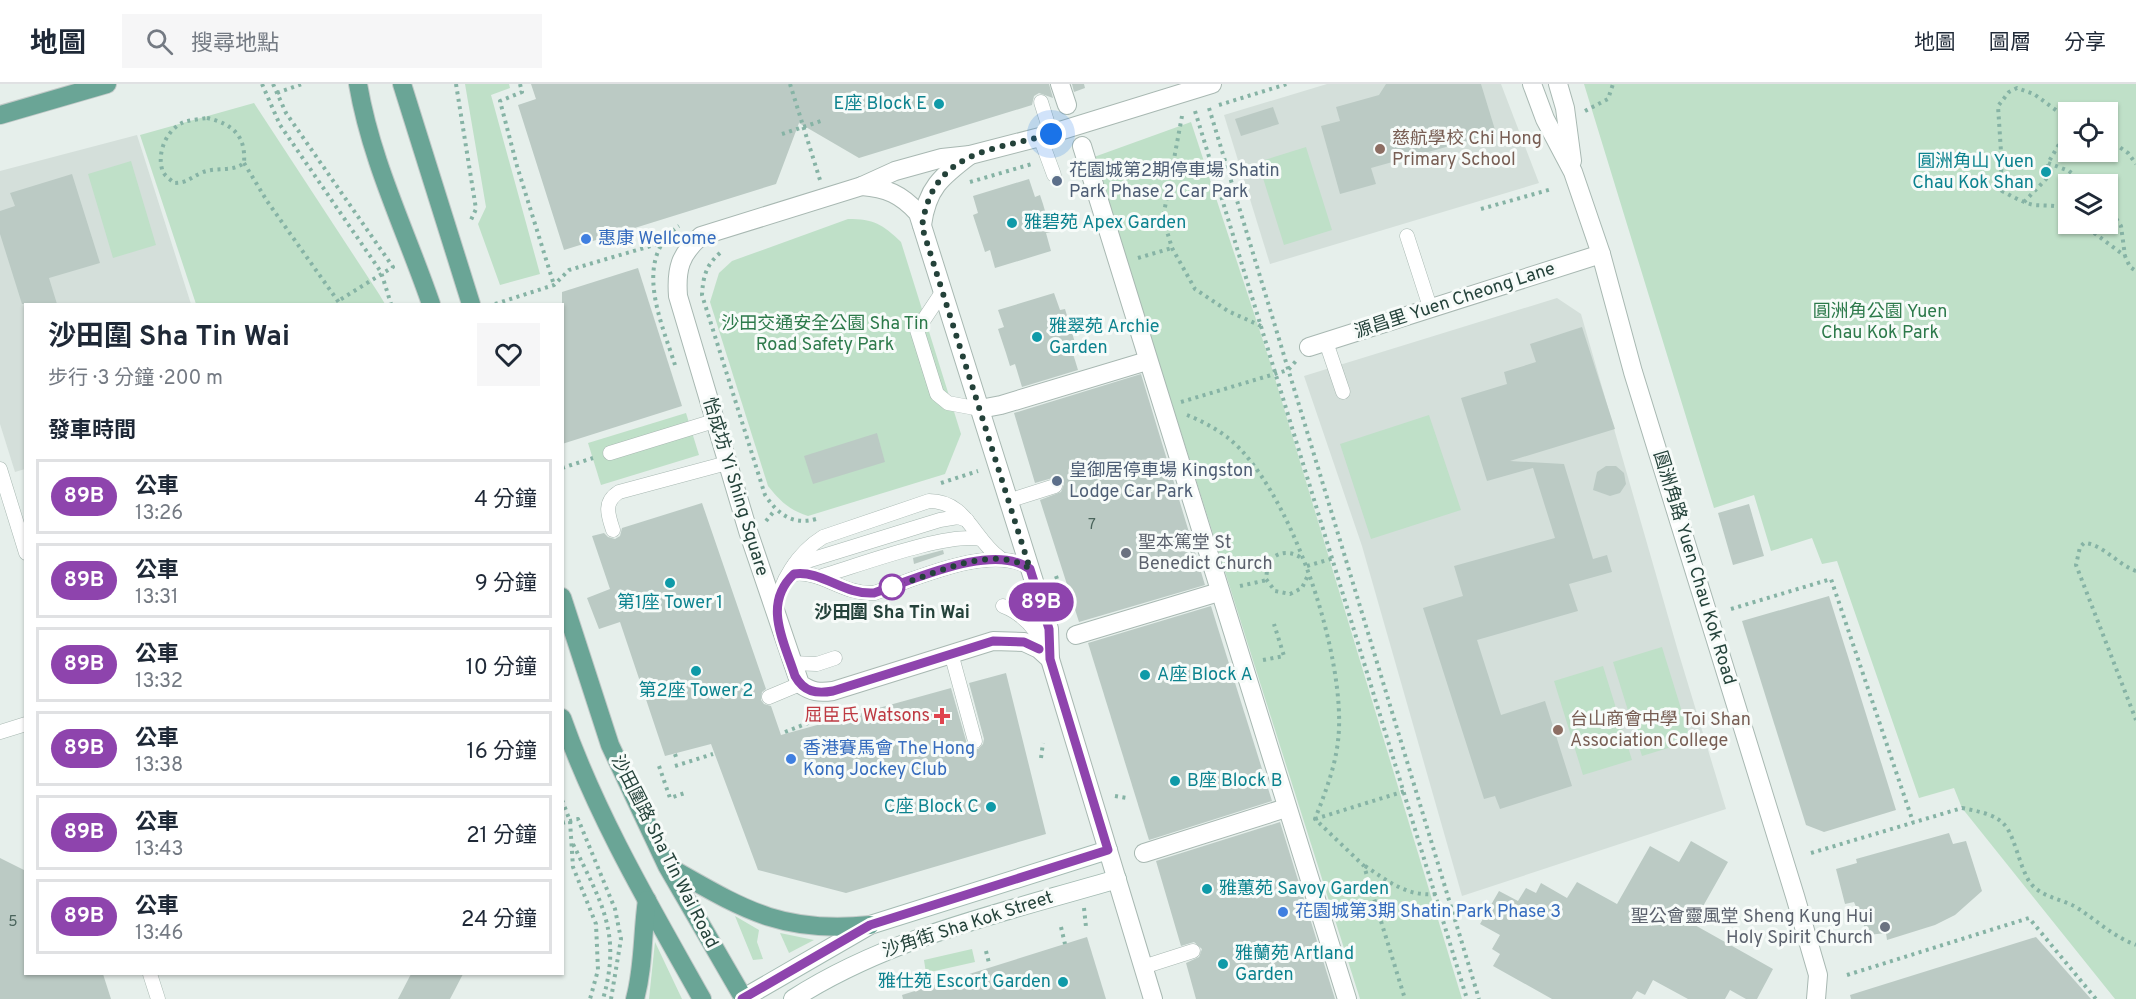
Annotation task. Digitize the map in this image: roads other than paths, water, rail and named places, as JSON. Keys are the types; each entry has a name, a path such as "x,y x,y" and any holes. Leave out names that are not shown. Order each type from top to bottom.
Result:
{"main road":[{"path":"0,115 107,84"},
{"path":"402,84 471,303"},
{"path":"356,87 386,191 410,243 431,303"},
{"name":"沙田圍路 Sha Tin Wai Road","path":"564,603 610,746 667,866 743,999"},
{"name":"沙田圍路 Sha Tin Wai Road","path":"564,724 576,757 647,900 702,999"},
{"path":"667,866 735,904 765,917 799,925 836,928 870,925"},
{"path":"635,999 643,955 643,929 647,900"}],"street":[{"path":"1060,84 1067,105"},
{"name":"怡成坊 Yi Shing Square","path":"800,684 775,616 714,421 678,296 677,276 680,259 689,246 701,236 862,186 920,164 942,158 970,155 1045,135 1212,84"},
{"name":"圓洲角路 Yuen Chau Kok Road","path":"1532,84 1545,119 1574,172"},
{"name":"圓洲角路 Yuen Chau Kok Road","path":"1558,84 1565,108 1574,172 1601,254 1633,372 1818,975 1816,999"},
{"path":"1082,146 1146,361 1164,407 1219,592 1347,999"},
{"path":"922,227 927,200 933,189 944,176 970,155"},
{"path":"862,186 881,187 900,195 918,213 1049,629 1050,659 1153,999"},
{"name":"源昌里 Yuen Cheong Lane","path":"1317,344 1601,254"},
{"path":"980,409 1001,405 1146,361"},
{"path":"1076,635 1219,592"},
{"path":"800,684 810,691 827,692 993,641 1024,642 1039,649 1050,659"},
{"path":"1144,852 1286,808"},
{"name":"沙角街 Sha Kok Street","path":"743,999 870,925 1108,850"},
{"name":"沙角街 Sha Kok Street","path":"793,999 838,972 907,942 1117,879"}],"lane":[{"path":"1041,102 1047,159 1054,175"},
{"path":"1407,236 1430,307"},
{"path":"943,291 917,330 937,394 948,403 980,409"},
{"path":"1317,344 1343,392"},
{"path":"610,453 714,421"},
{"path":"614,530 606,512 611,497 648,483 728,463"},
{"path":"0,469 24,547"},
{"path":"1008,501 1055,486"},
{"path":"775,616 776,602 784,583 794,565 811,544 823,537 929,501 951,505 968,520 981,539 1000,558"},
{"path":"794,565 940,520 958,517 968,520"},
{"path":"819,578 937,543 958,538 981,539"},
{"path":"784,583 794,574 810,574 848,591 874,593 981,560 1000,558 1016,560 1030,569"},
{"path":"1003,606 1015,611 1028,623 1041,638 1050,659"},
{"path":"951,653 975,741"},
{"path":"791,663 817,664 835,658"},
{"path":"769,697 800,684"},
{"path":"0,732 24,725"},
{"path":"1143,967 1193,951"},
{"path":"150,975 158,999"}],"place":[{"name":"E座 Block E","path":"939,104"},
{"name":"慈航學校 Chi Hong Primary School","path":"1380,149"},
{"name":"圓洲角山 Yuen Chau Kok Shan","path":"2046,172"},
{"name":"花園城第2期停車場 Shatin Park Phase 2 Car Park","path":"1057,181"},
{"name":"雅碧苑 Apex Garden","path":"1012,223"},
{"name":"惠康 Wellcome","path":"586,239"},
{"name":"雅翠苑 Archie Garden","path":"1037,337"},
{"name":"皇御居停車場 Kingston Lodge Car Park","path":"1057,481"},
{"name":"聖本篤堂 St Benedict Church","path":"1126,553"},
{"name":"第1座 Tower 1","path":"670,583"},
{"name":"沙田圍 Sha Tin Wai","path":"892,587"},
{"name":"第2座 Tower 2","path":"696,671"},
{"name":"A座 Block A","path":"1145,675"},
{"name":"屈臣氏 Watsons","path":"942,716"},
{"name":"台山商會中學 Toi Shan Association College","path":"1558,730"},
{"name":"香港賽馬會 The Hong Kong Jockey Club","path":"791,759"},
{"name":"B座 Block B","path":"1175,781"},
{"name":"C座 Block C","path":"991,807"},
{"name":"雅蕙苑 Savoy Garden","path":"1207,889"},
{"name":"花園城第3期 Shatin Park Phase 3","path":"1283,912"},
{"name":"聖公會靈風堂 Sheng Kung Hui Holy Spirit Church","path":"1885,927"},
{"name":"雅蘭苑 Artland Garden","path":"1223,964"},
{"name":"雅仕苑 Escort Garden","path":"1063,982"}],"park label":[{"name":"圓洲角公園 Yuen Chau Kok Park","path":"1880,322"},
{"name":"沙田交通安全公園 Sha Tin Road Safety Park","path":"825,334"}]}
